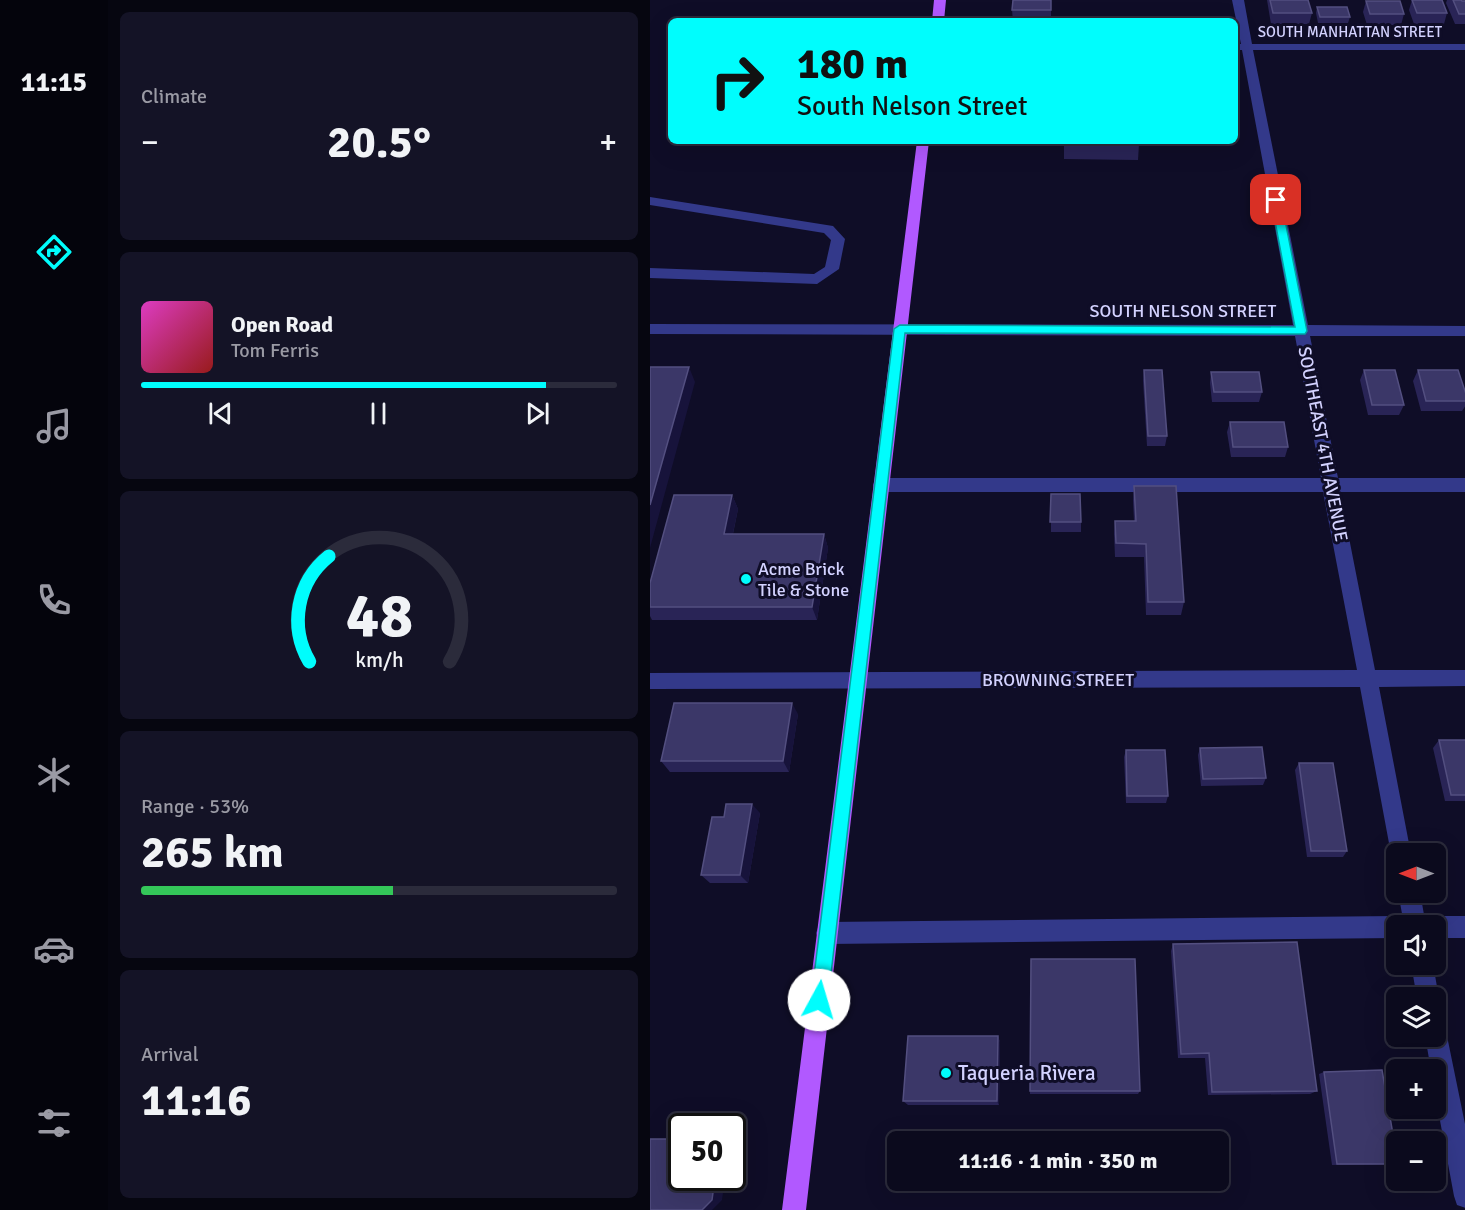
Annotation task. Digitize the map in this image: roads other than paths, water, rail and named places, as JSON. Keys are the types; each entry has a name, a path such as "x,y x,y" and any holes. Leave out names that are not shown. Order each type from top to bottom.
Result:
{"main road":[{"path":"938,18 939,0"},
{"path":"794,1210 923,144"}],"street":[{"name":"SOUTHEAST 4TH AVENUE","path":"1238,0 1241,47 1301,331 1399,843"},
{"name":"SOUTH MANHATTAN STREET","path":"1241,47 1466,47"},
{"path":"650,201 828,229 838,239 832,269 817,279 650,273"},
{"name":"SOUTH NELSON STREET","path":"650,329 1466,331"},
{"path":"881,484 1466,485"},
{"name":"BROWNING STREET","path":"650,681 1466,678"},
{"path":"827,933 1386,927"},
{"path":"1446,927 1466,927"},
{"path":"1438,1047 1466,1196"}],"place":[{"name":"Acme Brick Tile & Stone","path":"746,579"},
{"name":"Taqueria Rivera","path":"946,1073"}]}
